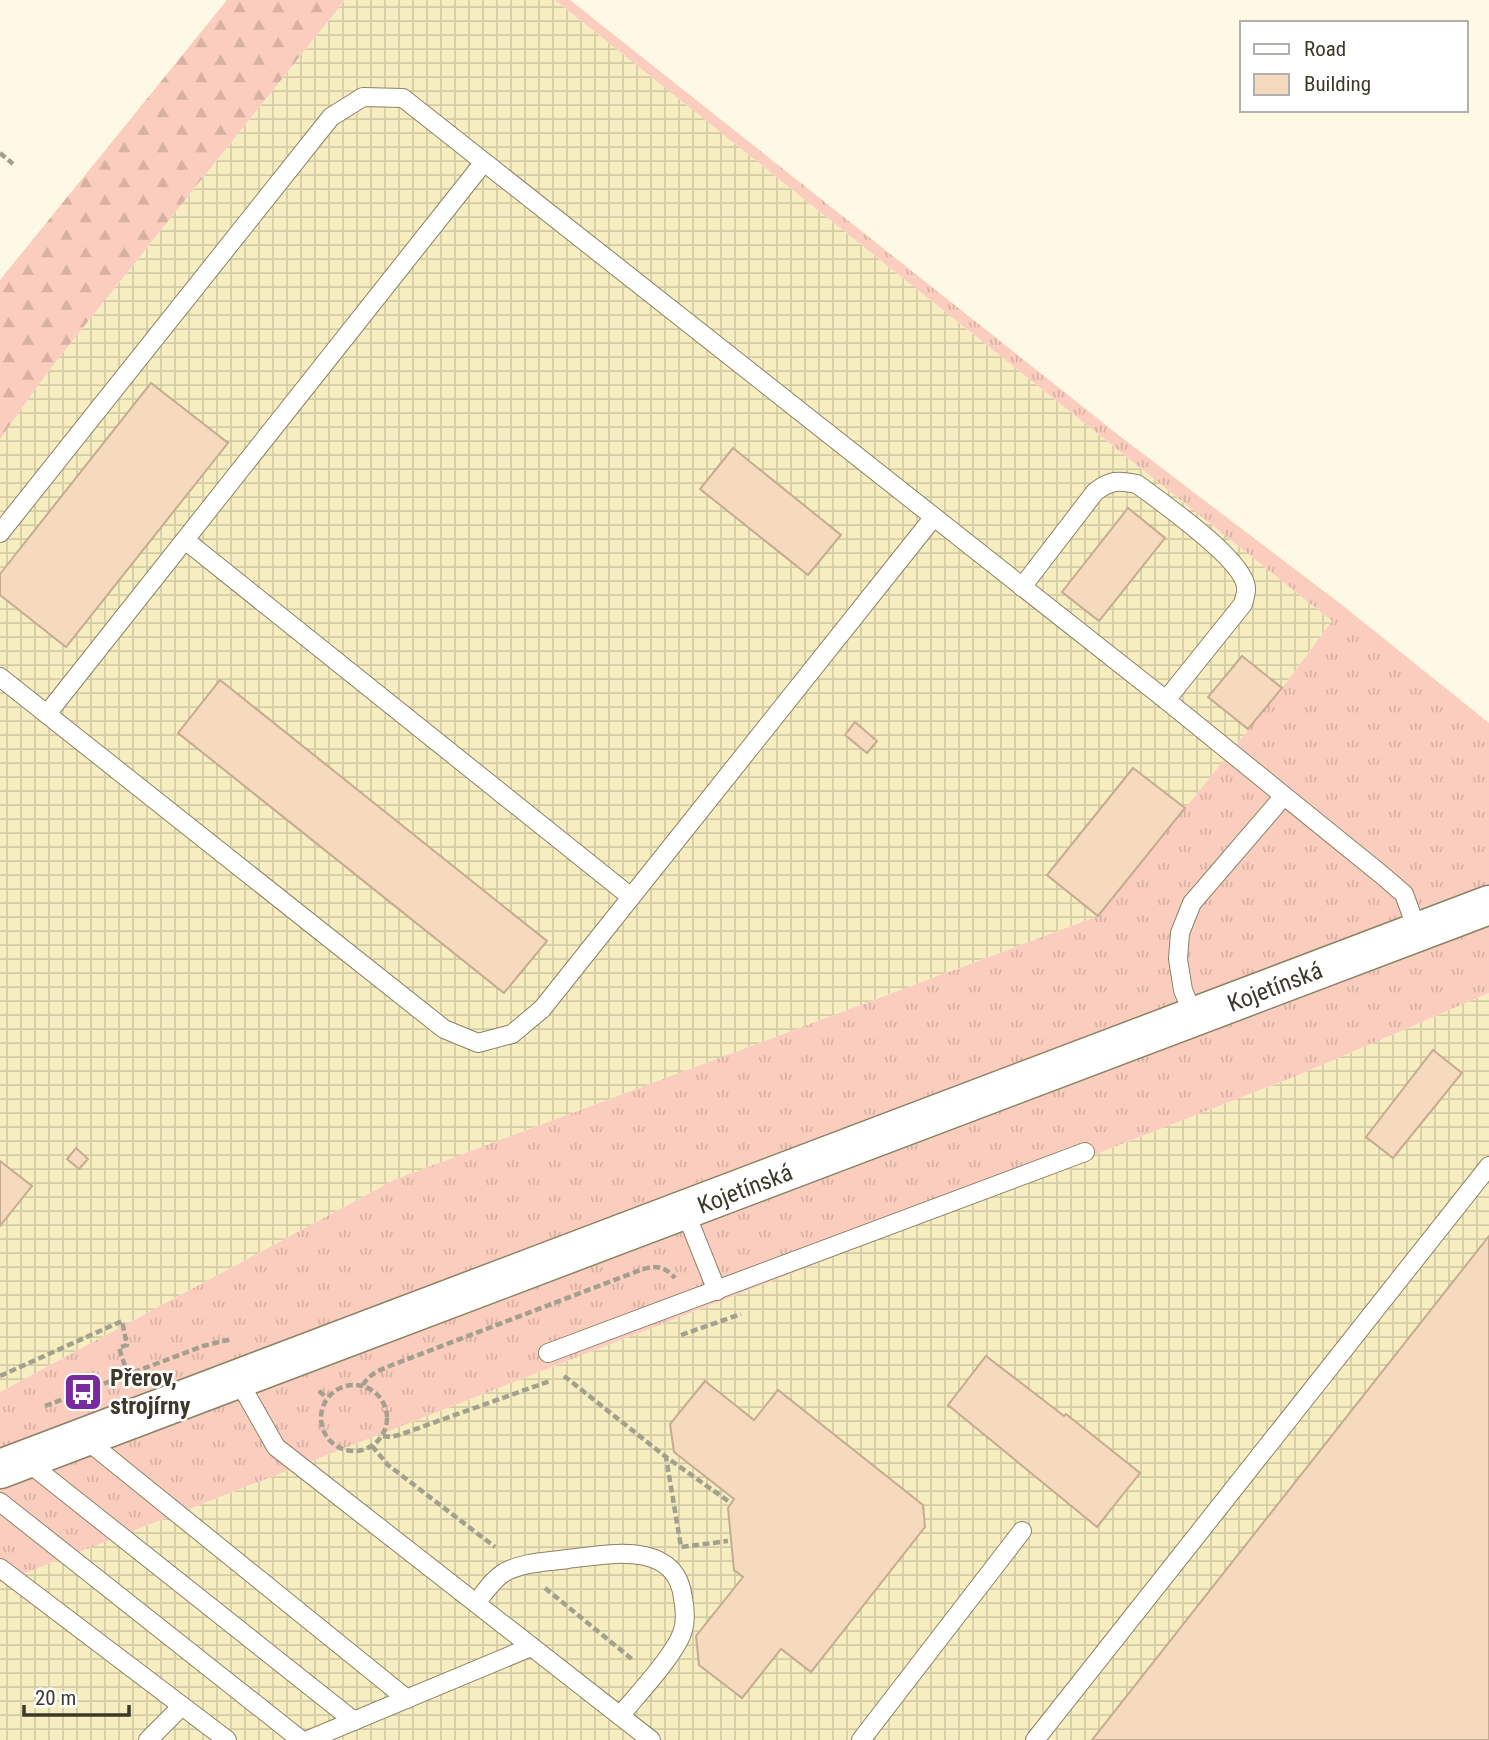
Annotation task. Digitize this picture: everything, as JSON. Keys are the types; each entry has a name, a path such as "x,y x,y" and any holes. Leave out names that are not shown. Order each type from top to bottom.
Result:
{"main road":[{"name":"Kojetínská","path":"12,1465 1489,905"}],"lane":[{"path":"0,534 331,117 363,97 403,98 1166,701 1404,894 1418,932"},
{"path":"47,714 484,162"},
{"path":"1022,587 1095,492 1107,482 1122,480 1137,484 1221,550 1237,567 1247,586 1243,604 1166,701"},
{"path":"0,677 444,1029 478,1043 512,1034 542,1009 933,518"},
{"path":"185,540 631,897"},
{"path":"1194,1017 1183,990 1178,959 1180,933 1192,903 1283,797"},
{"path":"548,1353 1085,1152"},
{"path":"1035,1740 1489,1166"},
{"path":"685,1212 717,1291"},
{"path":"238,1380 276,1447 651,1740"},
{"path":"84,1438 407,1699"},
{"path":"12,1465 354,1721"},
{"path":"0,1503 301,1740"},
{"path":"861,1740 1021,1531"},
{"path":"476,1603 499,1576 523,1566 636,1553 662,1563 680,1583 685,1613 683,1630 669,1656 620,1716"},
{"path":"0,1568 227,1740"},
{"path":"308,1740 531,1647"},
{"path":"148,1740 182,1706"}],"path":[{"path":"0,153 13,164"},
{"path":"363,1385 374,1374 392,1365 643,1269 661,1267 677,1280"},
{"path":"0,1376 122,1321 127,1345 119,1348 128,1375"},
{"path":"45,1406 203,1346"},
{"path":"564,1376 666,1457 728,1501"},
{"path":"363,1385 379,1394 387,1415 383,1436 365,1449 344,1449 326,1436 321,1426 321,1415 327,1398 338,1388 363,1385"},
{"path":"319,1391 327,1398"},
{"path":"666,1457 681,1547 729,1541"}],"shaded area":[{"path":"345,0 555,0 1332,621 1282,688 1098,916 396,1179 0,1392 0,439 50,369"},
{"path":"1489,993 1489,1740 0,1740 0,1583 1301,1074"}],"green space":[{"path":"227,0 345,0 50,369 0,439 0,280"},
{"path":"555,0 570,0 1121,437 1342,605 1489,723 1489,993 1301,1074 0,1583 0,1392 396,1179 1098,916 1282,688 1332,621"}],"building":[{"path":"151,383 228,443 66,647 0,595 0,574"},
{"path":"733,448 841,535 808,575 700,489"},
{"path":"1128,508 1165,538 1099,621 1062,592"},
{"path":"1242,656 1282,688 1248,729 1208,697"},
{"path":"220,680 547,941 504,993 178,733"},
{"path":"855,722 877,741 867,753 845,735"},
{"path":"1133,768 1185,808 1098,916 1047,875"},
{"path":"1433,1050 1462,1073 1393,1158 1366,1137"},
{"path":"76,1148 88,1159 79,1169 67,1159"},
{"path":"0,1161 32,1186 0,1226"},
{"path":"1489,1236 1489,1740 1092,1740"},
{"path":"986,1356 1064,1416 1066,1414 1140,1473 1097,1527 948,1405"},
{"path":"705,1381 754,1420 778,1390 923,1505 925,1527 811,1672 781,1649 742,1698 699,1665 696,1636 743,1577 734,1570 728,1508 734,1499 674,1452 670,1424"}],"place":[{"name":"Přerov, strojírny","path":"83,1392"}]}
